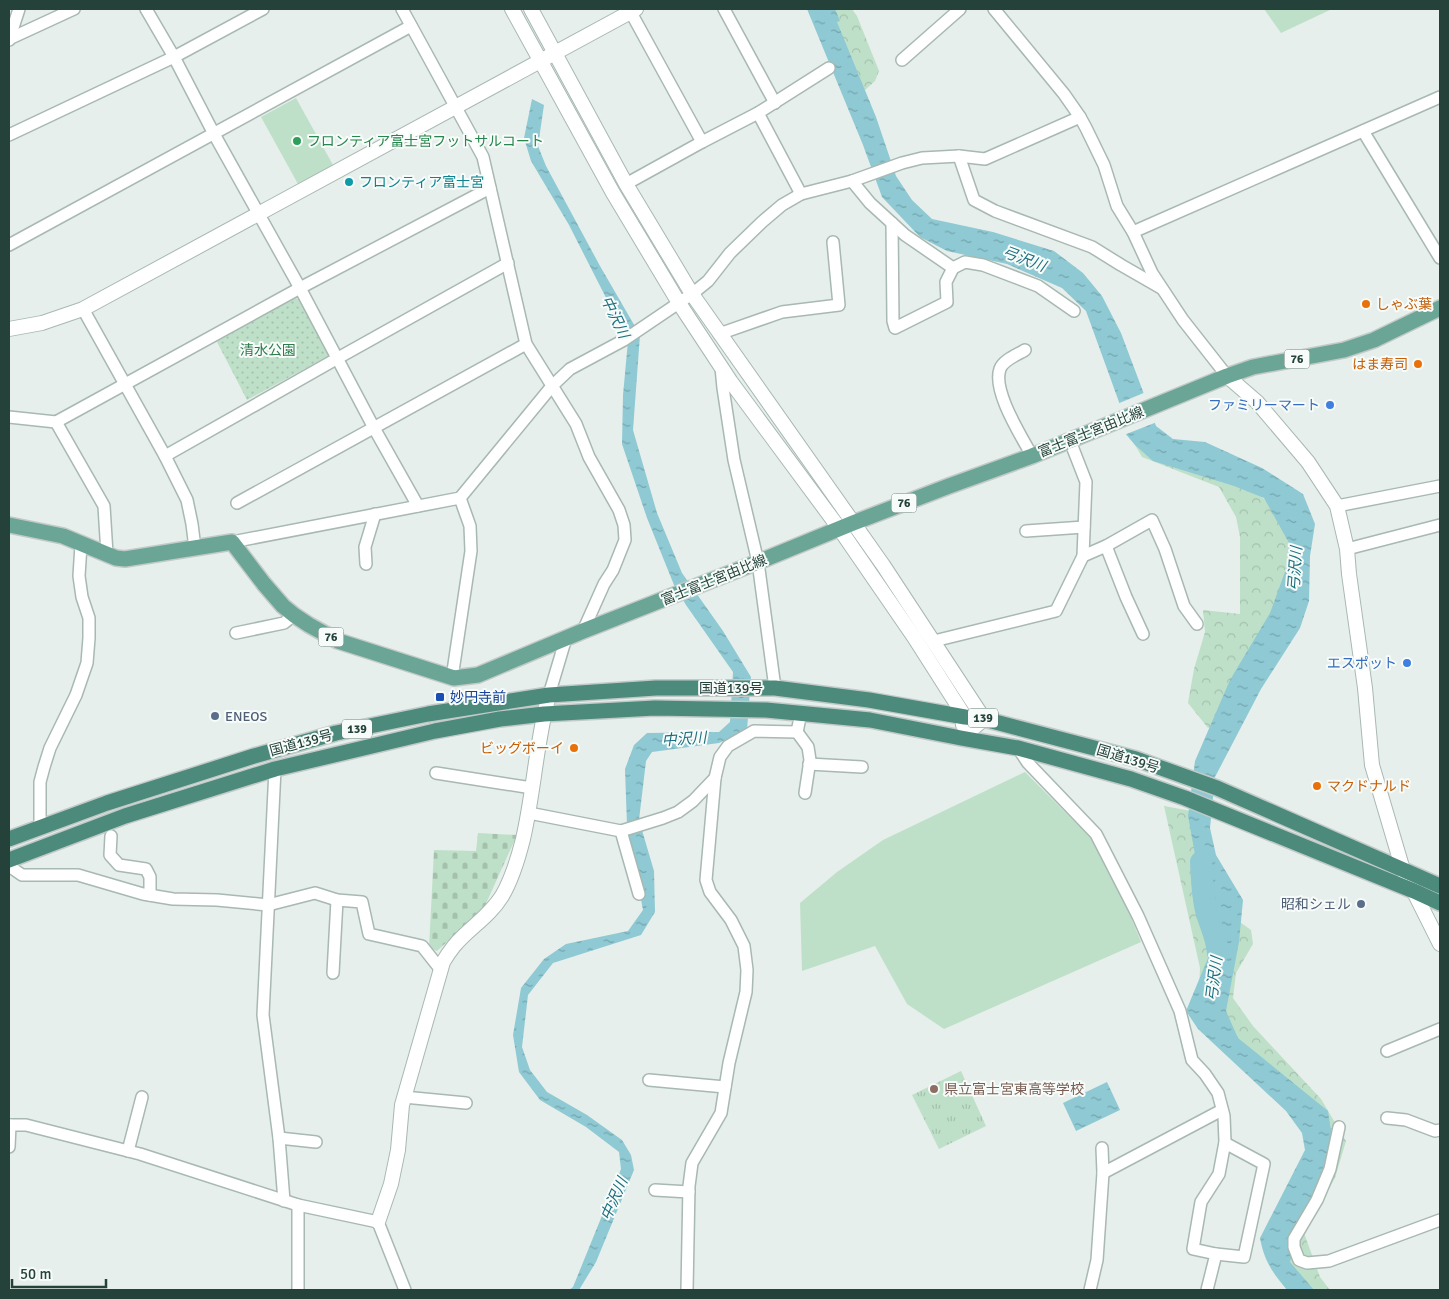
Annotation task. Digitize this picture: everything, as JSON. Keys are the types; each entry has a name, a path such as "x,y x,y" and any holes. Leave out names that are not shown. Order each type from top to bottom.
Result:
{"highway":[{"name":"国道139号","path":"9,839 107,803 254,756 336,734 428,714 549,695 656,688 772,688 869,700 984,719 1136,759 1217,788 1440,886"},
{"name":"国道139号","path":"9,860 125,816 275,769 435,731 500,719 544,714 655,708 766,710 870,720 1018,748 1131,778 1185,798 1440,903"}],"main road":[{"name":"富士富士宮由比線","path":"232,542 264,584 294,615 309,626 338,641 454,678 478,674 846,525 1032,456 1227,376 1253,367 1344,350 1374,340 1440,308"},
{"path":"9,526 63,536 81,545 125,559 232,542"}],"street":[{"path":"9,39 19,9"},
{"path":"9,39 74,9"},
{"path":"146,9 174,57 214,134 418,506"},
{"path":"9,135 174,57 263,9"},
{"path":"402,9 483,157 526,344 576,424 589,457 620,510 625,540 613,570 604,584 583,631"},
{"path":"512,9 613,193 679,303 731,382 777,446 888,573 984,719 961,738"},
{"path":"531,9 626,184 692,294 846,525 965,717 961,738"},
{"path":"724,9 776,103"},
{"path":"902,60 960,9"},
{"path":"994,9 1064,94 1080,117 1104,165 1117,206 1133,232 1152,273 1183,320 1227,376 1257,402 1308,462 1337,506 1347,549 1365,688 1372,765 1403,870 1440,944"},
{"path":"9,329 42,323 83,309 632,10 702,142"},
{"path":"9,245 411,26"},
{"path":"626,184 776,103 829,68"},
{"path":"1133,232 1440,97"},
{"path":"758,113 801,194"},
{"path":"232,542 460,498 552,386 570,369 621,342 692,294 708,281 730,253 782,205 801,194 869,176 902,163 922,158 959,156 985,159 1080,117"},
{"path":"1363,131 1440,258"},
{"path":"959,156 974,200 995,211 1092,247 1162,289"},
{"path":"852,181 870,204 905,235 953,268"},
{"path":"9,417 56,422 300,288 490,188"},
{"path":"892,223 893,321 895,328 947,302 946,282 953,268 965,262 982,265 1038,286 1074,311"},
{"path":"719,334 782,312 839,305 833,242"},
{"path":"165,456 508,264"},
{"path":"83,309 165,456 186,500 195,548"},
{"path":"237,503 526,344"},
{"path":"1025,350 1005,362 1000,369 999,383 1003,402 1032,456"},
{"path":"721,366 734,460 758,562 772,688"},
{"path":"56,422 104,506 107,554"},
{"path":"934,641 1056,611 1083,556 1086,482 1070,441"},
{"path":"1337,506 1440,486"},
{"path":"454,678 453,671 471,551 470,526 460,498"},
{"path":"366,564 365,547 375,514"},
{"path":"1083,556 1106,546 1152,520 1165,549 1184,606 1197,624"},
{"path":"1347,549 1440,525"},
{"path":"1026,531 1084,527"},
{"path":"40,828 40,782 44,767 50,748 76,694 87,663 89,618 82,596 79,576 81,545"},
{"path":"1106,546 1144,634"},
{"path":"236,633 284,623 294,615"},
{"path":"405,1290 378,1222 391,1184 398,1150 404,1097 443,962 454,946 490,913 510,880 519,856 529,813 544,714 566,638"},
{"path":"801,713 797,732 808,747 809,764 805,793"},
{"path":"688,1290 688,1192 692,1163 721,1113 729,1063 746,992 747,970 744,946 731,920 710,892 706,880 715,778 720,757 728,746 754,731 797,732"},
{"path":"1018,748 1028,762 1096,834 1138,916 1180,1011 1192,1060 1206,1074 1218,1093 1224,1116 1224,1143 1219,1174 1201,1202 1193,1249 1244,1257 1264,1164 1224,1143"},
{"path":"809,764 862,767"},
{"path":"275,769 263,1015 279,1138 284,1201"},
{"path":"436,773 532,788"},
{"path":"529,813 621,831 678,812 693,801 715,778"},
{"path":"621,831 639,894"},
{"path":"111,836 110,854 118,865 146,869 150,877 150,895"},
{"path":"9,866 22,875 78,875 150,895 173,899 217,900 268,905 315,893 337,900 362,902 369,934 422,946 440,970"},
{"path":"333,973 337,900"},
{"path":"1387,1050 1440,1029"},
{"path":"649,1080 725,1088"},
{"path":"128,1151 142,1097"},
{"path":"404,1097 466,1103"},
{"path":"1103,1173 1222,1110"},
{"path":"1387,1118 1406,1120 1435,1132 1440,1130"},
{"path":"9,1147 9,1125 26,1125 128,1151 298,1206 378,1222"},
{"path":"1339,1126 1330,1169 1316,1200 1294,1239 1294,1247 1299,1260 1307,1263 1329,1261 1440,1220"},
{"path":"279,1138 316,1142"},
{"path":"1090,1290 1097,1260 1103,1173 1102,1148"},
{"path":"655,1190 688,1192"},
{"path":"298,1206 298,1290"},
{"path":"1207,1290 1216,1254"}],"green space":[{"path":"824,9 852,9 857,16 879,71 875,81 863,92"},
{"path":"1264,9 1332,9 1281,33"},
{"name":"フロンティア富士宮フットサルコート","path":"296,98 333,165 298,184 261,117"},
{"name":"清水公園","path":"293,298 299,299 330,355 247,400 216,340"},
{"path":"1132,440 1248,487 1275,507 1291,549 1279,596 1228,720 1208,728 1188,703 1194,669 1205,632 1203,610 1240,614 1240,537 1236,517 1219,487 1142,457"},
{"path":"1025,772 1104,851 1141,942 944,1029 907,1004 875,946 802,971 800,903 837,872 883,840"},
{"path":"1164,806 1202,813 1230,915 1251,930 1253,944 1236,973 1233,998 1253,1026 1321,1099 1346,1141 1335,1178 1304,1233 1320,1277 1330,1290 1300,1290 1277,1264 1313,1153 1298,1112 1198,1014 1200,968"},
{"path":"478,833 517,835 484,908 437,951 429,948 434,850 476,851"},
{"path":"961,1071 986,1126 939,1149 912,1095"}],"water":[{"path":"807,9 835,9 840,21 837,22 876,117 896,176 912,200 932,219 993,232 1054,251 1083,273 1102,296 1121,333 1156,426 1173,439 1205,442 1262,468 1303,494 1315,524 1310,556 1309,601 1300,628 1261,689 1215,777 1210,828 1216,855 1243,900 1239,942 1226,1011 1238,1038 1328,1111 1334,1150 1306,1208 1290,1262 1314,1290 1287,1290 1270,1266 1260,1238 1305,1150 1302,1133 1286,1111 1198,1029 1186,1011 1208,958 1211,925 1202,893 1188,816 1195,761 1230,680 1270,613 1286,569 1289,543 1264,498 1234,486 1153,461 1135,445 1124,432 1119,402 1086,311 1062,288 1007,264 947,251 920,237 882,197 863,145"},
{"name":"中沢川","path":"532,99 544,105 538,146 546,166 640,335 633,430 657,513 682,573 723,631 751,677 747,730 719,743 652,752 646,761 639,820 654,871 655,912 641,935 553,963 528,995 522,1047 530,1070 547,1092 587,1115 622,1140 631,1155 634,1170 596,1262 579,1290 569,1290 573,1287 621,1169 619,1152 586,1127 540,1100 519,1072 513,1035 521,988 544,959 566,944 628,931 643,910 627,825 625,769 634,745 647,733 719,732 730,722 733,672 674,585 647,518 622,444 623,395 628,341 569,225 531,161 524,138"},
{"path":"1107,1082 1120,1110 1076,1131 1063,1103"}],"pier":[{"path":"1146,392 1157,422 1124,435 1117,404"}],"waterway":[{"name":"弓沢川","path":"1201,862 1205,904 1218,953"}],"place":[{"name":"フロンティア富士宮フットサルコート","path":"297,141"},
{"name":"フロンティア富士宮","path":"349,182"},
{"name":"しゃぶ葉","path":"1366,304"},
{"name":"はま寿司","path":"1418,364"},
{"name":"ファミリーマート","path":"1330,405"},
{"name":"エスポット","path":"1407,663"},
{"name":"妙円寺前","path":"440,697"},
{"name":"ENEOS","path":"215,716"},
{"name":"ビッグボーイ","path":"574,748"},
{"name":"マクドナルド","path":"1317,786"},
{"name":"昭和シェル","path":"1361,904"},
{"name":"県立富士宮東高等学校","path":"934,1089"}]}
